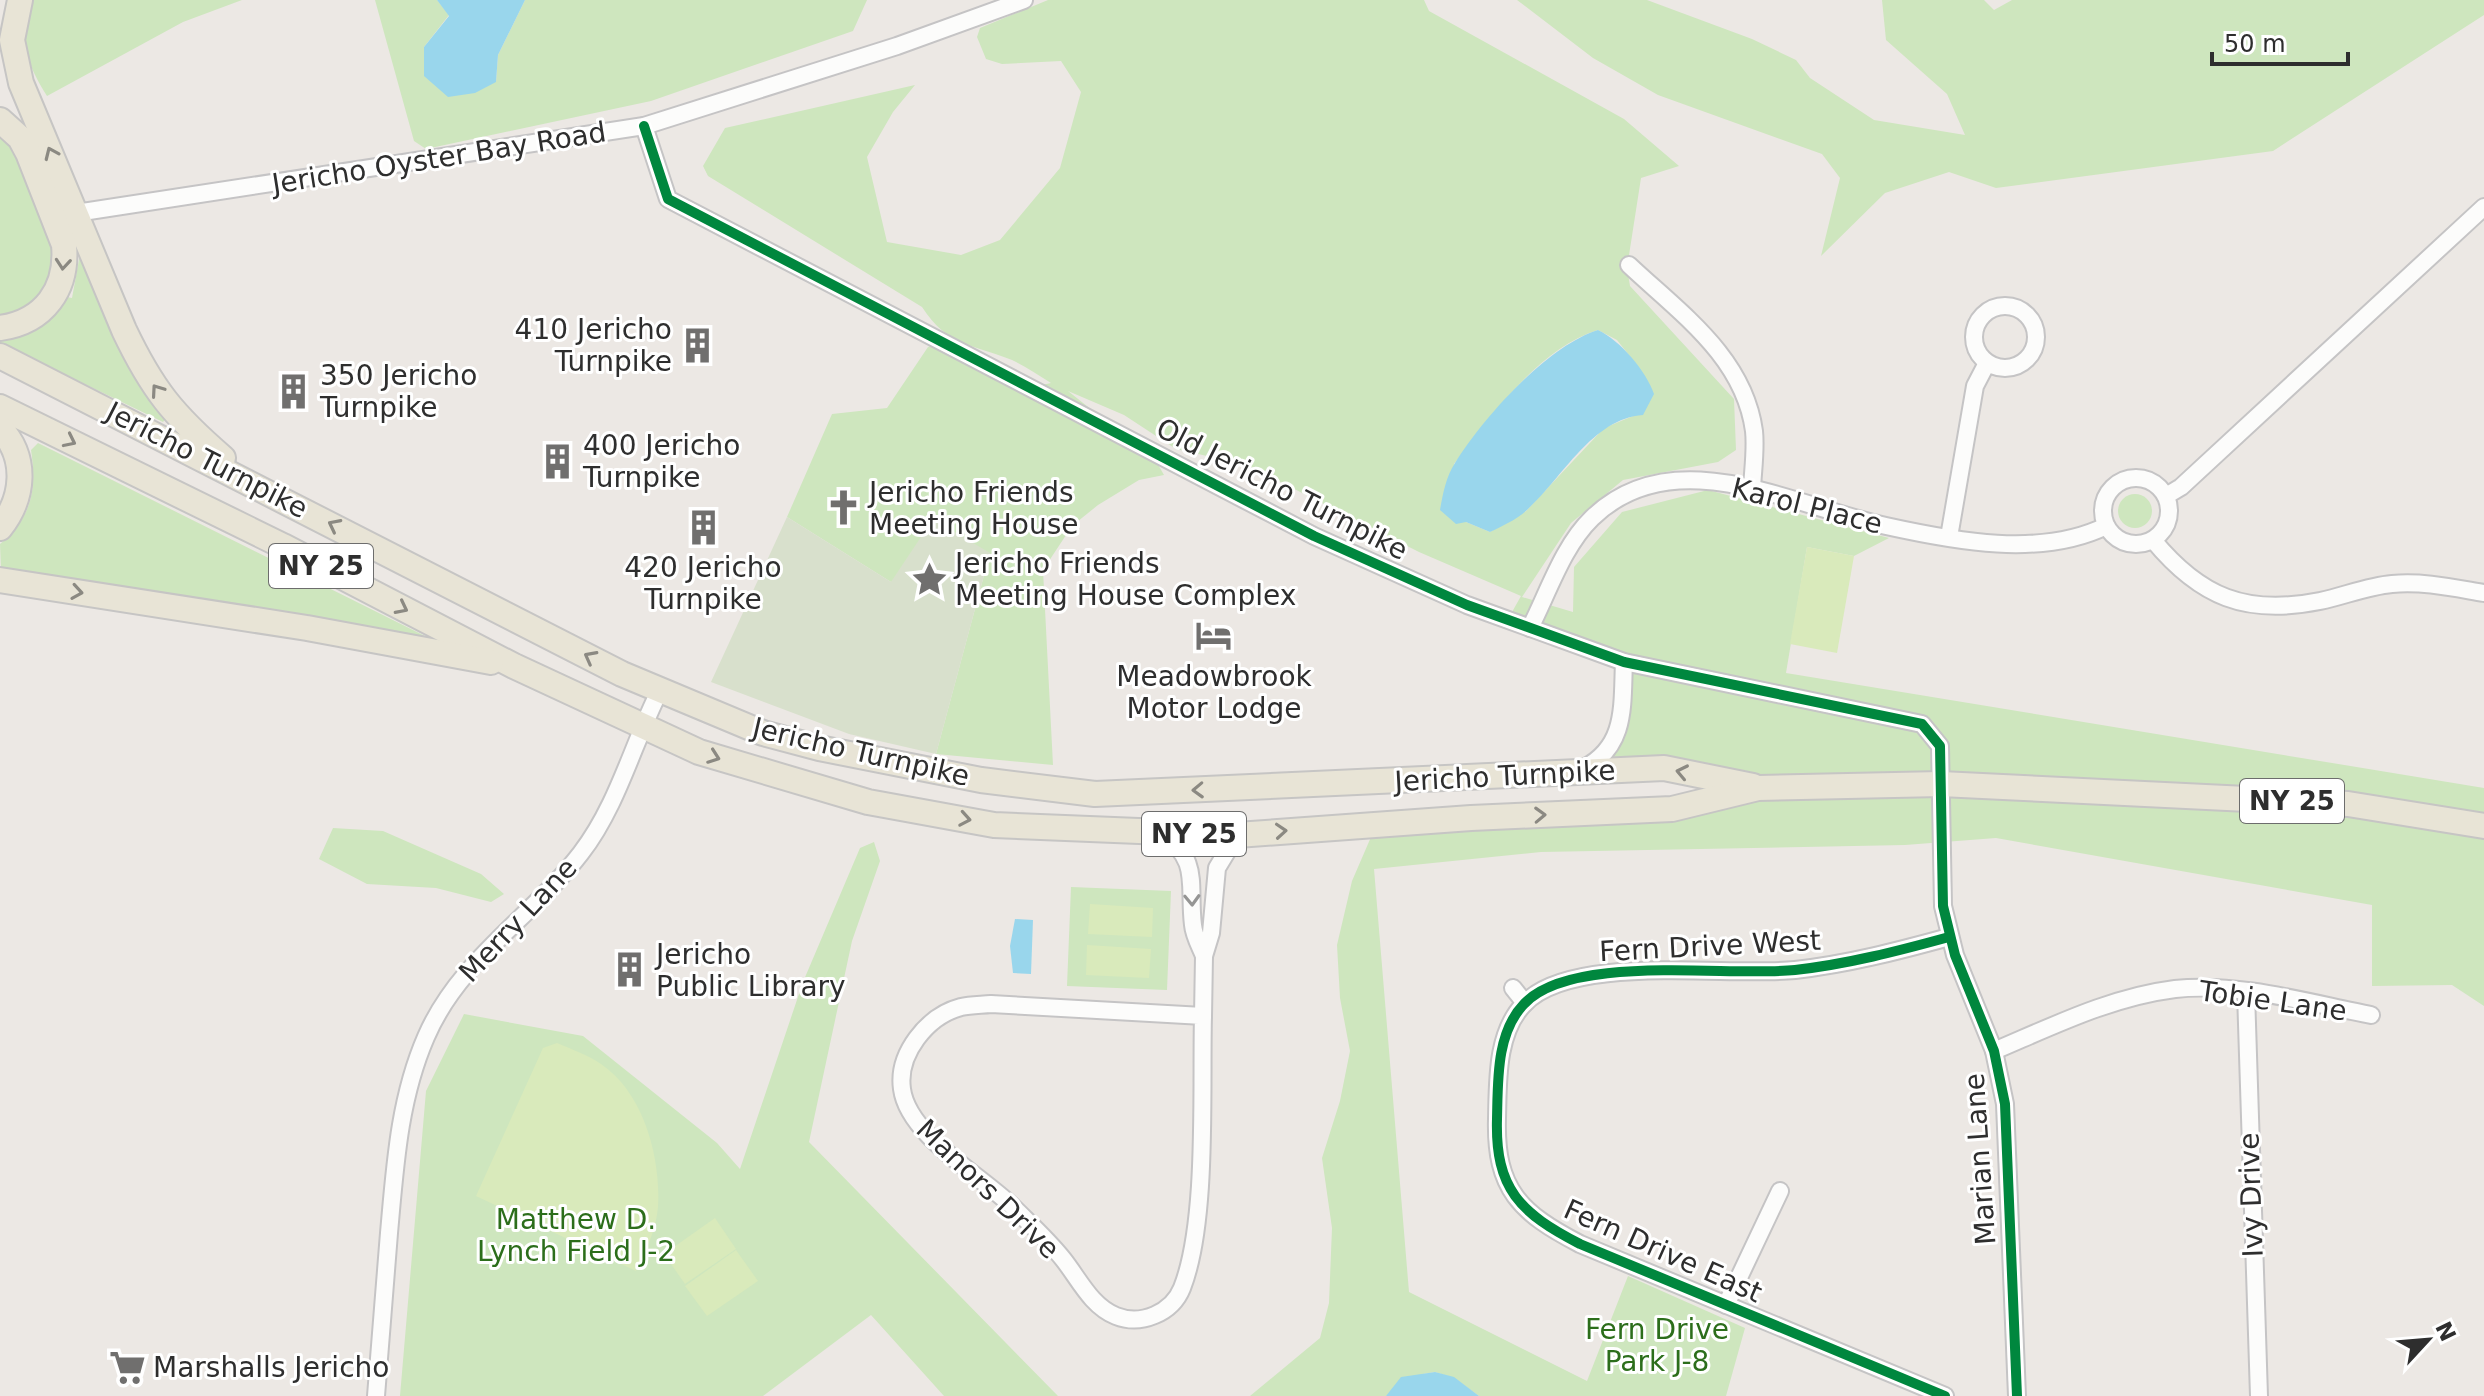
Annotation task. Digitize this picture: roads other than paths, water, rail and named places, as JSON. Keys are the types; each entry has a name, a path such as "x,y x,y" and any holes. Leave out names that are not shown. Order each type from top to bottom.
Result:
{"main road":[{"path":"20,0 12,40 21,83 142,368 177,419 252,482"},
{"path":"0,120 20,138 28,153 64,245 65,259 60,285 46,307 18,326 0,328"},
{"name":"Jericho Turnpike","path":"0,356 252,482 622,674 763,733 819,748 981,780 1095,794 1664,768 1758,788"},
{"name":"Jericho Turnpike","path":"0,407 283,546 514,666 642,726 730,763 868,802 994,825 1237,835 1471,818 1672,809 1758,788 1941,784 2348,804 2484,826"},
{"path":"0,428 22,471 14,507 0,528"},
{"path":"0,580 307,628 514,666"}],"street":[{"name":"Jericho Oyster Bay Road","path":"76,213 644,126 897,46 1024,0"},
{"name":"Old Jericho Turnpike","path":"644,126 668,199 1314,536 1467,605 1624,662 1922,724 1940,746 1941,784"},
{"path":"2166,496 2181,487 2484,207"},
{"path":"1629,265 1701,333 1737,377 1746,394 1755,436 1752,488"},
{"path":"1949,537 1975,386 1987,363"},
{"path":"2134,477 2153,481 2166,496 2169,505 2166,525 2153,540 2143,543 2122,541 2106,526 2103,515 2107,494 2124,479 2134,477"},
{"name":"Karol Place","path":"1530,628 1580,532 1613,502 1667,481 1752,488 1885,526 1949,537 2021,544 2081,535 2106,526"},
{"path":"2153,540 2175,567 2194,581 2214,594 2241,603 2291,606 2391,584 2421,584 2484,593"},
{"path":"1574,773 1602,757 1617,736 1624,662"},
{"name":"Merry Lane","path":"376,1396 395,1165 409,1083 426,1036 461,979 490,945 552,888 592,838 606,815 660,690"},
{"name":"Marian Lane","path":"1941,784 1943,906 1949,937 1994,1051 2005,1104 2017,1396"},
{"name":"Manors Drive","path":"1162,834 1180,846 1191,870 1193,929 1204,956"},
{"name":"Manors Drive","path":"1203,1016 991,1004 960,1007 934,1019 920,1034 903,1064 902,1089 909,1111 928,1137 985,1180 1062,1258 1101,1307 1117,1317 1149,1317 1171,1306 1181,1290 1191,1253 1198,1193 1203,1016 1204,956 1211,933 1217,868 1237,835"},
{"name":"Fern Drive West","path":"1525,1003 1548,987 1590,975 1791,970 1845,963 1949,937"},
{"path":"1513,988 1525,1003"},
{"name":"Tobie Lane","path":"1994,1051 2092,1009 2136,996 2178,989 2246,993 2371,1015"},
{"name":"Ivy Drive","path":"2246,993 2259,1396"},
{"name":"Fern Drive East","path":"1525,1003 1507,1028 1498,1082 1497,1155 1510,1191 1521,1207 1541,1224 1567,1237 1945,1396"},
{"path":"1726,1305 1780,1191"}],"water":[{"path":"437,0 525,0 498,55 496,82 475,93 448,97 424,76 424,47 449,16"},
{"path":"1598,330 1624,349 1650,385 1654,394 1643,415 1625,419 1594,438 1541,496 1515,519 1490,532 1466,522 1456,524 1440,510 1449,474 1467,445 1499,405 1538,367 1578,338"},
{"path":"1015,919 1033,920 1031,974 1013,973 1010,946"},
{"path":"1435,1372 1454,1377 1479,1396 1386,1396 1401,1377"}],"place":[{"name":"410 Jericho Turnpike","path":"698,345"},
{"name":"350 Jericho Turnpike","path":"294,391"},
{"name":"400 Jericho Turnpike","path":"557,461"},
{"name":"Jericho Friends Meeting House","path":"843,508"},
{"name":"420 Jericho Turnpike","path":"703,527"},
{"name":"Jericho Friends Meeting House Complex","path":"929,579"},
{"name":"Meadowbrook Motor Lodge","path":"1214,636"},
{"name":"Jericho Public Library","path":"630,970"},
{"name":"Marshalls Jericho","path":"127,1367"}],"park label":[{"name":"Matthew D. Lynch Field J-2","path":"576,1235"},
{"name":"Fern Drive Park J-8","path":"1657,1345"}]}
